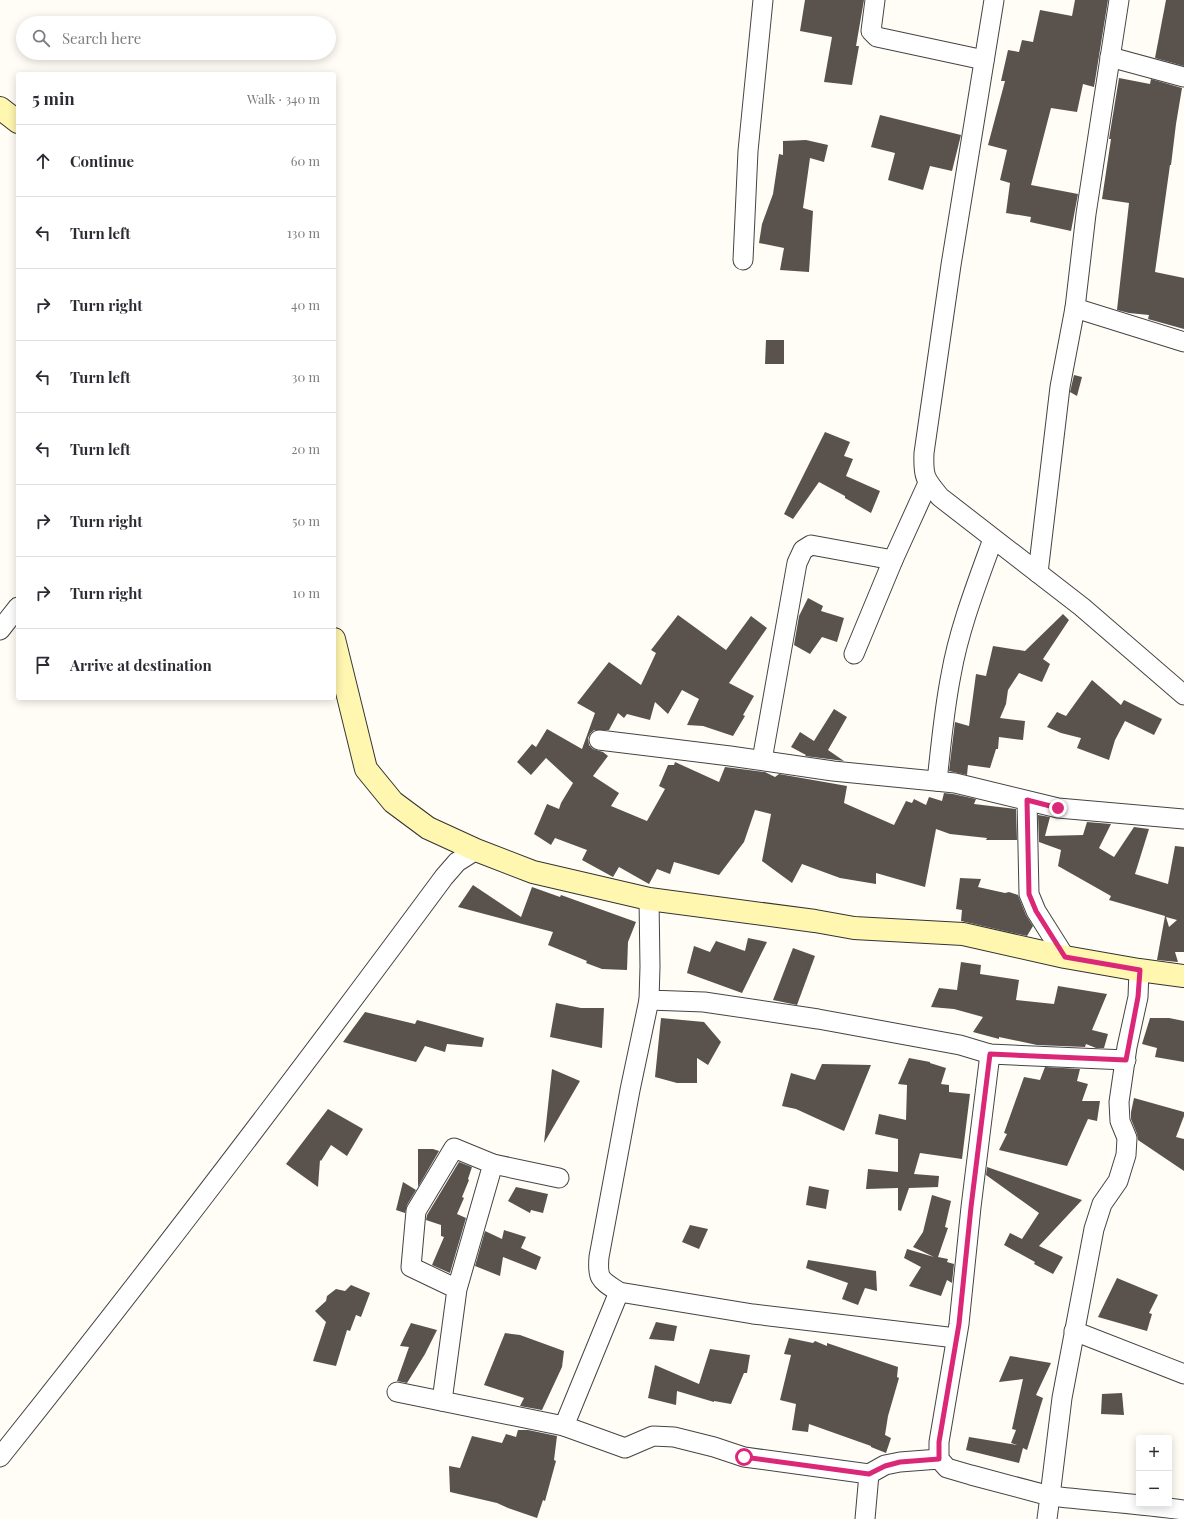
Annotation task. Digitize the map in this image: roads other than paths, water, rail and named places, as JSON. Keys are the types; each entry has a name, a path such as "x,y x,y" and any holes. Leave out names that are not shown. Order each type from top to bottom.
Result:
{"street":[{"path":"743,260 748,151 763,0"},
{"path":"875,0 871,31 877,37 984,60"},
{"path":"994,0 951,265 924,453 923,471 928,483 940,497 1082,607 1184,695"},
{"path":"1038,573 1060,387 1074,308 1087,207 1119,0"},
{"path":"1110,57 1184,77"},
{"path":"0,108 16,120"},
{"path":"1074,308 1184,342"},
{"path":"854,654 893,560 928,483"},
{"path":"936,781 951,675 961,635 993,539"},
{"path":"762,760 797,564 803,550 811,545 893,560"},
{"path":"0,630 16,610"},
{"path":"336,647 366,768 393,802 428,828 476,850 533,872 649,899 814,921 854,928 963,934 1065,957 1184,976"},
{"path":"599,740 762,760 832,771 955,783 1058,808 1184,819"},
{"path":"1027,800 1029,894 1036,911 1065,957"},
{"path":"0,1457 200,1202 322,1042 444,877 457,862 476,850"},
{"path":"649,899 649,1000 630,1090 599,1257 598,1272 603,1281 619,1292 753,1314 956,1338"},
{"path":"1047,1519 1062,1398 1094,1229 1102,1204 1118,1181 1126,1155 1127,1138 1120,1121 1119,1102 1130,1033 1138,997 1140,970"},
{"path":"649,1000 704,1002 818,1019 960,1045 990,1054 1126,1060"},
{"path":"990,1054 956,1338 939,1442 939,1459 947,1468 1050,1496 1184,1510"},
{"path":"457,1289 411,1267 416,1211 454,1148 493,1164 559,1178"},
{"path":"442,1401 457,1289 493,1164"},
{"path":"564,1426 619,1292"},
{"path":"1074,1331 1184,1374"},
{"path":"397,1392 564,1426 624,1448 653,1436 674,1437 714,1447 744,1457 869,1474 885,1466 900,1462 939,1459"},
{"path":"865,1519 869,1474"}]}
